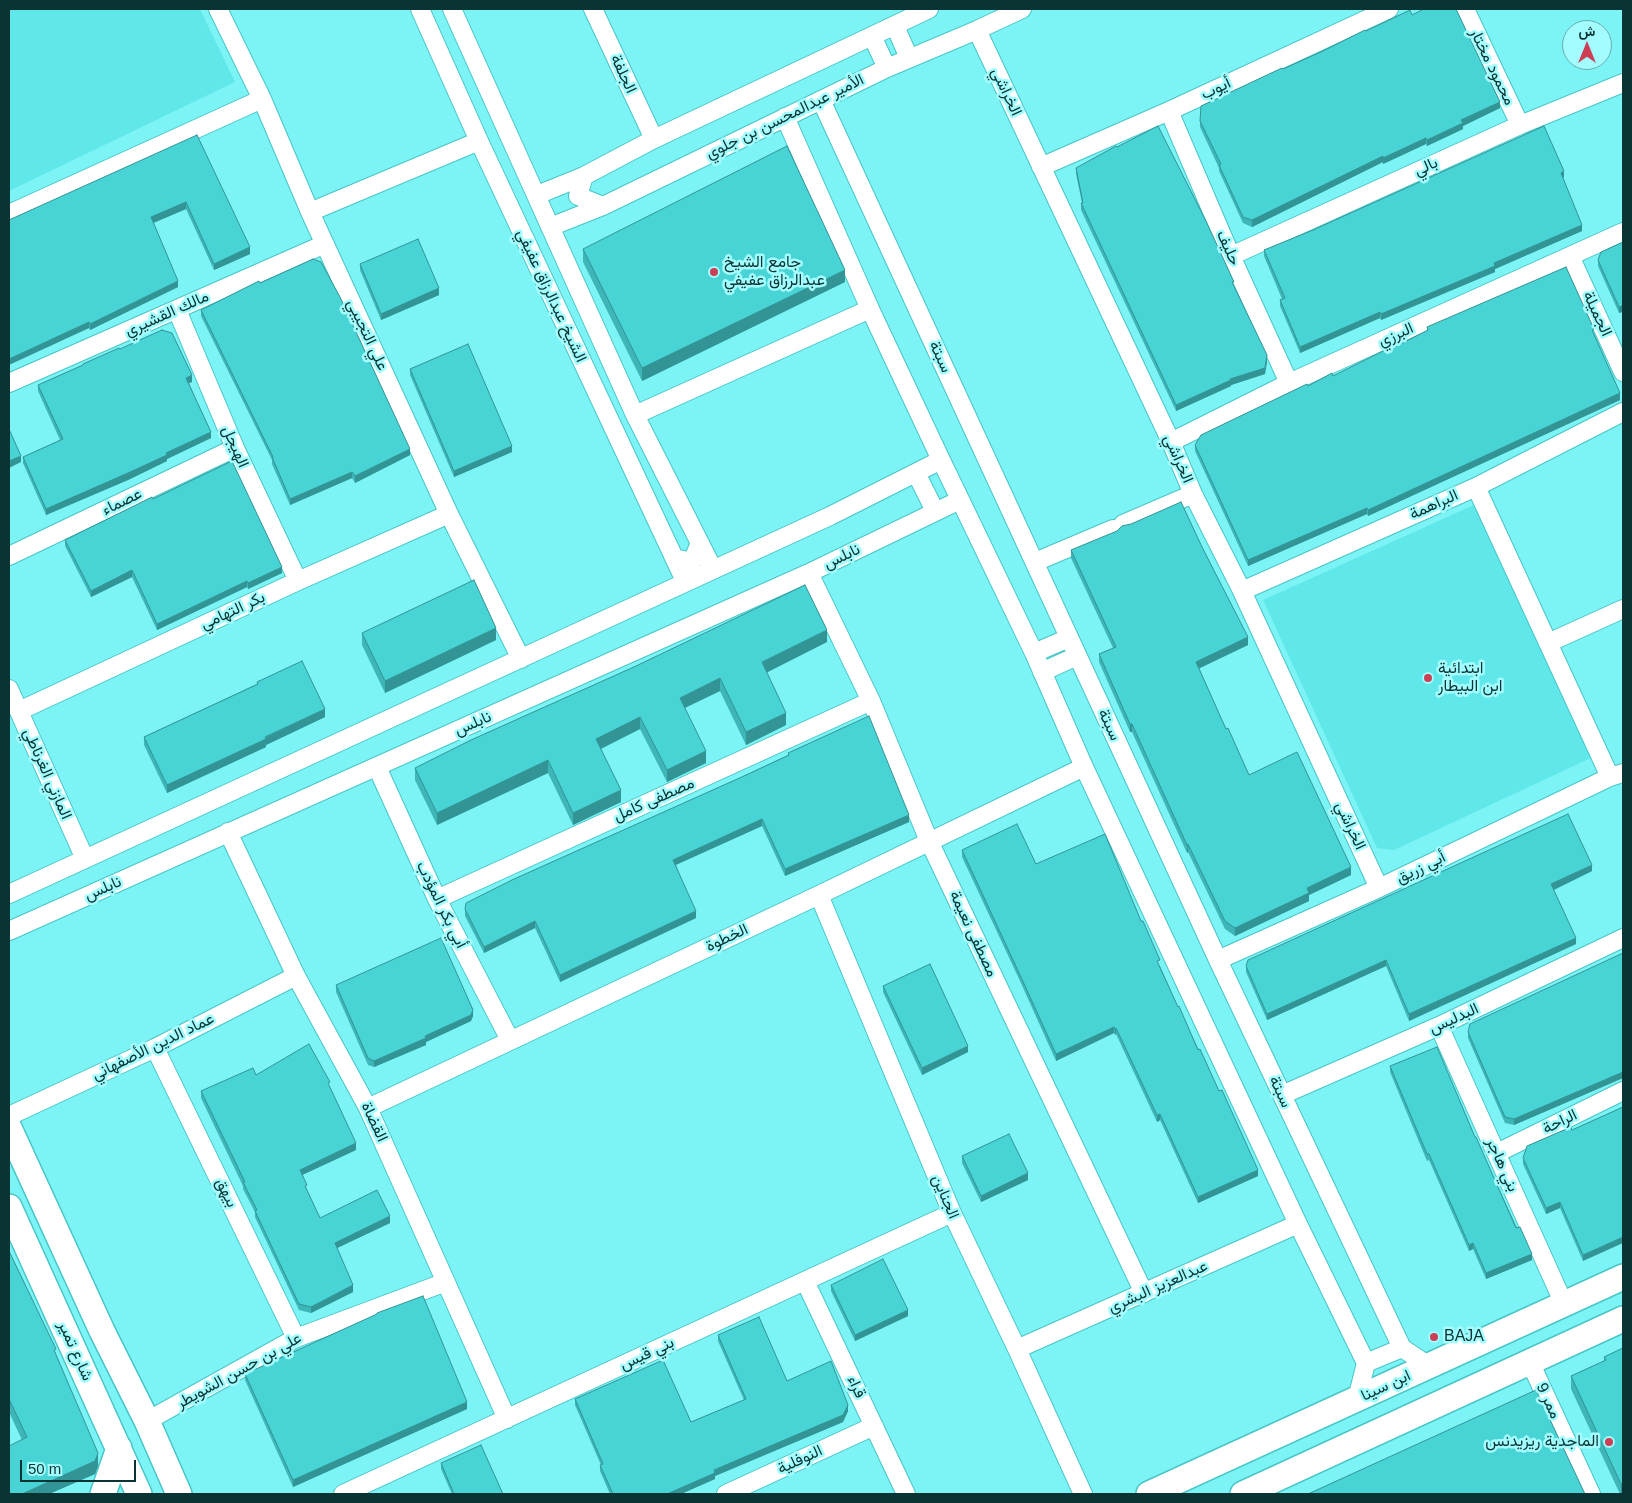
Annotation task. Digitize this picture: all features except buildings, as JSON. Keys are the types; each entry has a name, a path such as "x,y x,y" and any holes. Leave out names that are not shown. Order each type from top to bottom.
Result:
{"street":[{"name":"علي التجيبي","path":"218,9 262,99 310,212 449,514 521,660"},
{"name":"الشيخ عبدالرزاق عفيفي","path":"420,9 479,141 685,582"},
{"name":"الشيخ عبدالرزاق عفيفي","path":"452,9 635,415 713,569"},
{"name":"الجلفة","path":"593,9 654,139"},
{"path":"537,195 584,176 654,139 929,9"},
{"name":"الأمير عبدالمحسن بن جلوي","path":"550,228 603,206 887,68 1022,9"},
{"name":"أيوب","path":"1041,167 1169,111 1389,9"},
{"name":"محمود مختار","path":"1465,9 1520,124"},
{"path":"894,26 910,58"},
{"name":"الخراشي","path":"977,30 1171,442 1193,494 1242,591 1379,888"},
{"path":"872,36 887,68"},
{"name":"بالي","path":"1231,256 1520,124 1623,83"},
{"path":"9,214 262,99"},
{"name":"سبتة","path":"821,100 1218,960 1402,1348"},
{"name":"حليف","path":"1169,111 1231,256 1290,383"},
{"path":"785,117 870,309 1034,653 1084,767 1298,1224 1366,1363 1357,1399"},
{"path":"310,212 479,141"},
{"path":"584,176 578,196 603,206"},
{"name":"البرزي","path":"1171,442 1290,383 1623,232"},
{"name":"مالك القشيري","path":"9,383 325,244"},
{"name":"الجميلة","path":"1570,256 1623,372"},
{"path":"635,415 870,309"},
{"name":"الهيجل","path":"177,310 235,448 298,581"},
{"name":"البراهمة","path":"1242,591 1476,487 1623,412"},
{"name":"عصماء","path":"9,556 235,448"},
{"path":"9,894 521,660 830,516 941,460"},
{"path":"916,473 935,511"},
{"path":"1476,487 1548,642 1617,775"},
{"path":"1035,562 1193,494"},
{"name":"نابلس","path":"9,931 808,573 960,500"},
{"name":"بكر التهامي","path":"19,711 298,581 449,514"},
{"path":"674,558 692,562 700,543"},
{"name":"مصطفى نعيمة","path":"808,573 871,701 929,841 1144,1293"},
{"path":"1548,642 1623,609"},
{"path":"1034,653 1069,638"},
{"path":"1042,672 1077,656"},
{"name":"المازني الغرناطي","path":"9,689 85,859"},
{"name":"مصطفى كامل","path":"437,899 871,701"},
{"name":"أبي بكر المؤدب","path":"376,767 437,899 510,1040"},
{"name":"الخطوة","path":"368,1108 819,895 1084,767"},
{"name":"أبي زريق","path":"1218,960 1379,888 1617,775"},
{"name":"القضاة","path":"228,832 296,976 368,1108 507,1419"},
{"name":"الجناين","path":"819,895 952,1213 1018,1349 1083,1494"},
{"name":"البدليس","path":"1282,1095 1439,1026 1623,938"},
{"name":"عماد الدين الأصفهاني","path":"9,1116 155,1048 296,976"},
{"name":"بني هاجر","path":"1439,1026 1564,1304"},
{"name":"بيهق","path":"155,1048 296,1338"},
{"name":"الراحة","path":"1496,1153 1623,1091"},
{"path":"9,1128 179,1494"},
{"name":"شارع تمير","path":"9,1207 139,1494"},
{"name":"بني قيس","path":"343,1494 366,1490 507,1419 952,1213"},
{"name":"عبدالعزيز البشري","path":"1018,1349 1298,1224"},
{"path":"26,1245 56,1232"},
{"name":"ابن سينا","path":"1149,1494 1623,1278"},
{"name":"قراء","path":"805,1281 906,1494"},
{"name":"علي بن حسن الشويطر","path":"147,1422 296,1338 446,1282"},
{"path":"1243,1494 1623,1318"},
{"path":"1366,1363 1402,1348 1429,1366"},
{"name":"ممر 9","path":"1530,1362 1591,1494"},
{"name":"النوفلية","path":"726,1494 874,1426"},
{"path":"103,1494 119,1448"}],"shaded area":[{"path":"9,9 200,9 235,82 9,191"},
{"name":"ابتدائية ابن البيطار","path":"1474,505 1595,756 1394,850 1377,848 1263,600"}],"place":[{"name":"جامع الشيخ عبدالرزاق عفيفي","path":"714,272"},
{"name":"ابتدائية ابن البيطار","path":"1428,678"},
{"name":"BAJA","path":"1434,1337"},
{"name":"الماجدية ريزيدنس","path":"1609,1442"}]}
